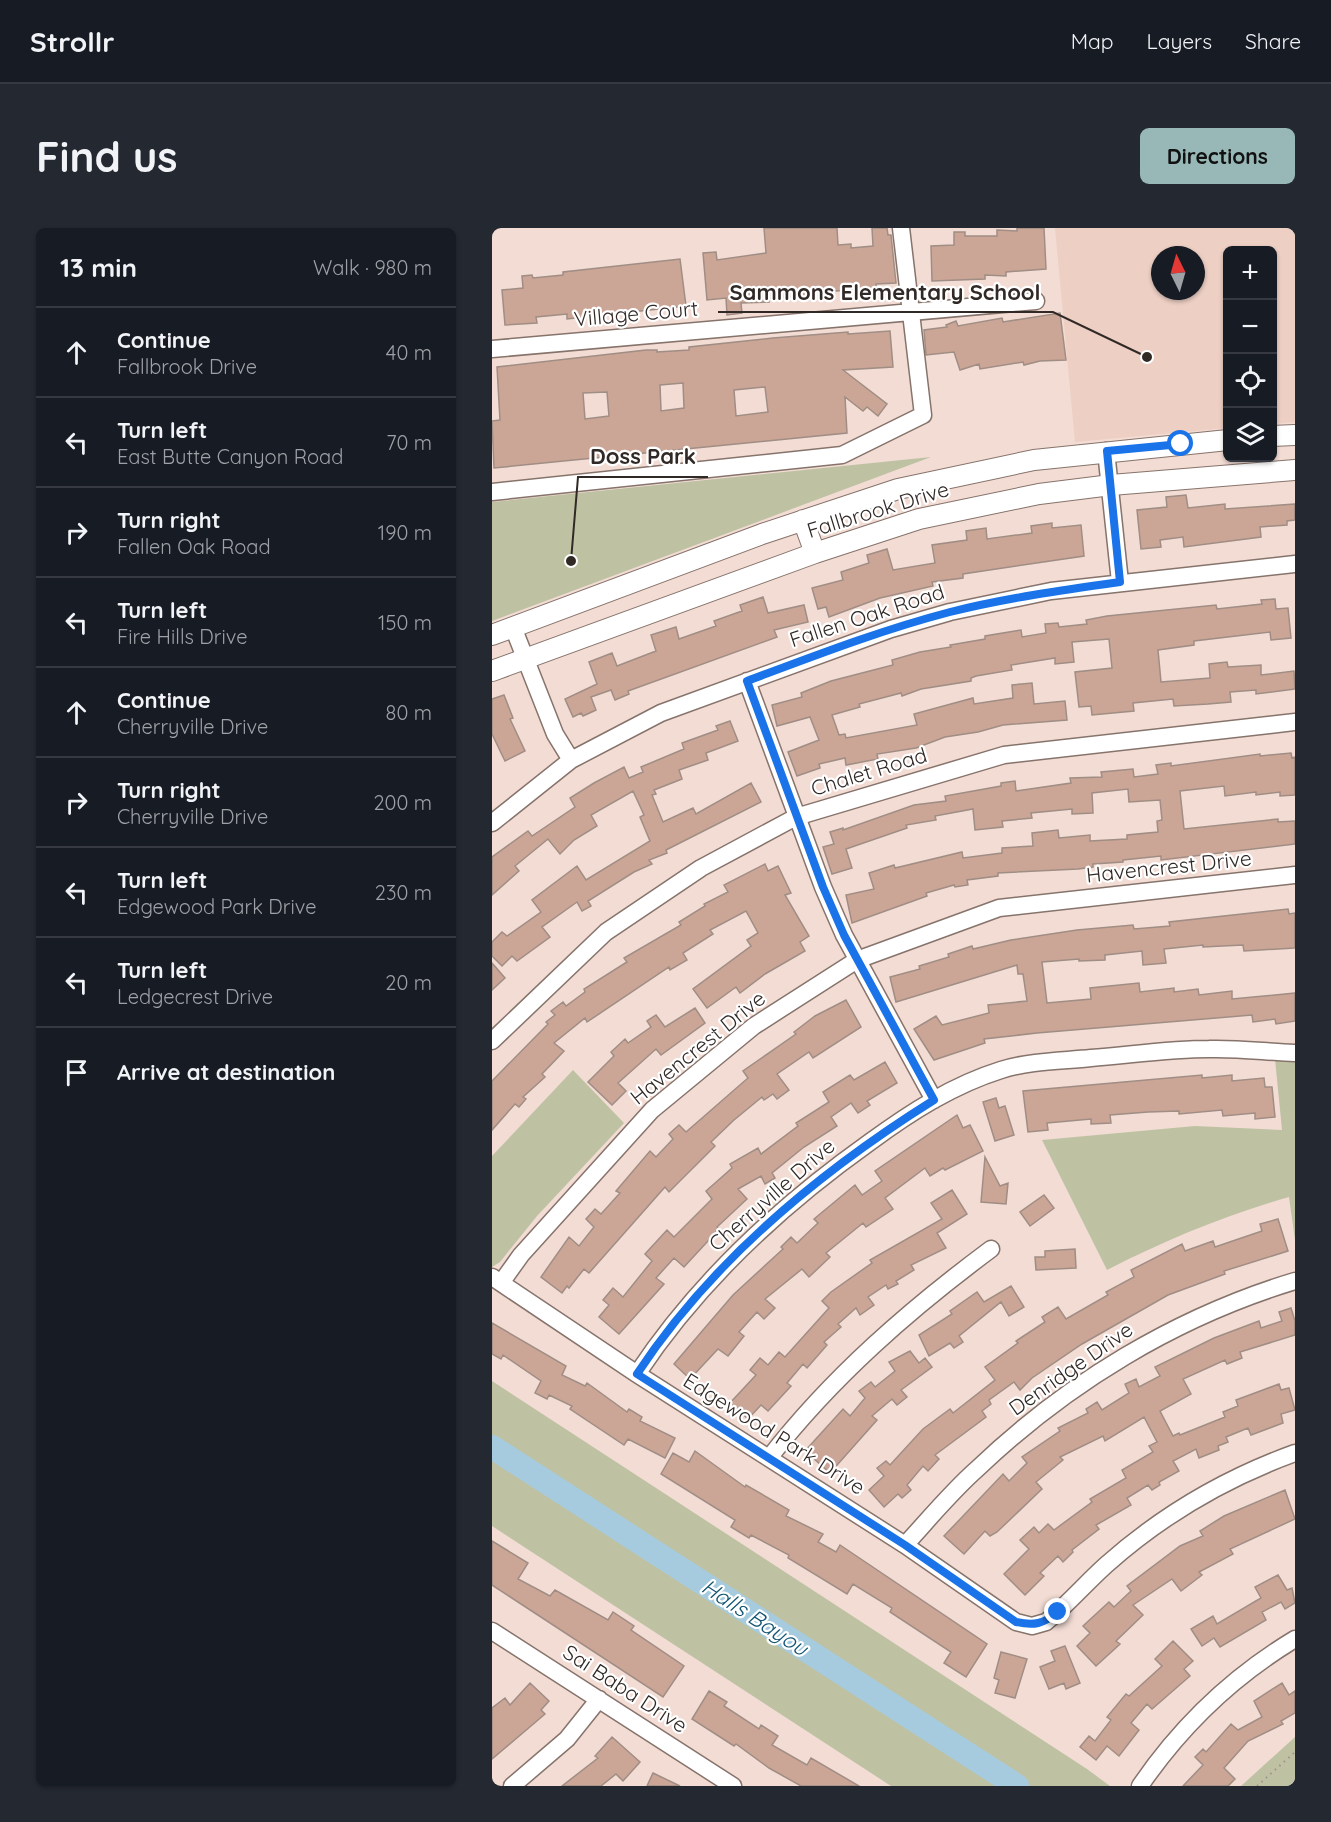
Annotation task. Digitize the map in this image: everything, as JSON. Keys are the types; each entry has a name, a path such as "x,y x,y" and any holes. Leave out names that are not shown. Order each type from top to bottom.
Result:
{"main road":[{"path":"1277,436 1295,435"},
{"name":"Fallbrook Drive","path":"492,635 803,520 887,492 984,469 1107,451 1223,440"},
{"name":"Fallbrook Drive","path":"492,671 874,532 981,505 1111,485 1295,470"},
{"path":"803,520 815,553"}],"street":[{"path":"492,492 842,455 923,415 909,314 901,228"},
{"name":"Village Court","path":"492,349 1036,301"},
{"path":"1107,451 1120,582"},
{"name":"Fallen Oak Road","path":"492,823 571,760 661,713 891,629 950,612 1051,591 1295,564"},
{"path":"513,627 555,734 571,760"},
{"path":"747,681 823,887 857,960 934,1100"},
{"name":"Chalet Road","path":"492,1041 606,932 701,868 796,817 1004,755 1295,722"},
{"name":"Havencrest Drive","path":"496,1280 522,1256 652,1110 754,1026 857,960 999,908 1295,875"},
{"name":"Cherryville Drive","path":"637,1374 661,1337 699,1291 751,1238 851,1155 934,1100 978,1078 1004,1069 1031,1064 1208,1049 1295,1053"},
{"path":"769,1458 820,1398 900,1320 991,1249"},
{"name":"Edgewood Park Drive","path":"496,1280 637,1374 905,1545 1016,1622 1032,1626 1046,1622 1106,1565 1170,1515 1212,1490 1295,1453"},
{"name":"Denridge Drive","path":"905,1545 962,1483 1013,1436 1108,1366 1173,1329 1215,1309 1295,1281"},
{"name":"Sai Baba Drive","path":"492,1631 733,1786"},
{"path":"1140,1786 1171,1744 1205,1707 1251,1668 1295,1639"},
{"path":"512,1786 567,1739 599,1699"}],"path":[{"path":"1257,1786 1295,1752"}],"shaded area":[{"path":"1055,228 1295,228 1295,422 1277,424 1277,246 1223,246 1223,428 1075,442"}],"green space":[{"path":"931,457 492,621 492,502"},
{"path":"1275,1059 1295,1059 1295,1240 1289,1197 1196,1229 1107,1270 1042,1140 1195,1126 1282,1130"},
{"path":"573,1070 624,1123 537,1216 500,1262 492,1267 492,1156"},
{"path":"492,1381 1110,1786 891,1786 492,1526"},
{"path":"1295,1737 1295,1786 1241,1786"}],"building":[{"path":"764,228 837,228 838,245 851,244 851,248 873,246 872,228 887,228 888,235 891,235 896,283 876,284 876,289 813,292 814,296 769,298 769,302 741,303 742,313 727,315 726,298 707,300 703,253 716,252 717,260 766,253"},
{"path":"1017,228 1044,228 1046,269 1006,272 1006,276 985,275 985,279 932,281 931,246 954,245 954,232 965,232 965,236 997,236 997,230 1017,231"},
{"path":"680,259 686,306 567,319 567,314 536,317 537,323 505,325 502,290 523,288 522,276 532,275 533,278 563,275 563,272"},
{"path":"1060,313 1066,360 1040,361 1024,365 1023,362 980,369 979,364 960,370 954,352 926,355 924,330 947,327 946,325 956,321 958,326 1002,318 1003,322"},
{"path":"890,331 893,367 843,370 887,404 878,416 867,407 863,411 845,397 847,433 494,468 492,421 500,420 497,367 646,350 657,350 657,352 689,350 689,347 773,338 848,332 848,334","holes":["683,383 684,408 661,411 660,385","765,387 768,412 736,416 734,390","607,392 609,416 585,419 583,393"]},
{"path":"1186,495 1188,508 1225,504 1225,509 1295,504 1295,520 1287,521 1287,525 1260,527 1261,537 1184,547 1183,537 1160,540 1161,547 1141,549 1137,510 1167,507 1166,497"},
{"path":"1052,523 1052,528 1081,525 1084,556 963,574 963,578 932,582 933,586 880,598 829,617 826,607 818,609 812,588 843,580 841,572 869,563 867,555 887,549 893,570 935,563 932,545 967,540 966,531 986,528 987,539 1032,533 1031,526"},
{"path":"763,597 768,613 804,605 808,622 774,630 777,637 628,691 629,694 615,700 611,690 591,697 596,710 583,716 581,713 573,717 565,699 597,684 589,662 612,653 617,666 656,651 651,635 676,627 679,639 716,626 714,621 742,611 740,605"},
{"path":"1275,599 1276,609 1288,608 1291,638 1271,640 1270,632 1194,641 1194,645 1158,650 1161,682 1210,678 1209,664 1227,662 1228,667 1261,665 1261,675 1294,671 1295,689 1256,694 1256,690 1230,692 1231,702 1208,704 1174,706 1173,699 1133,703 1134,711 1092,715 1091,706 1079,707 1075,672 1112,668 1109,639 1072,642 1074,662 1055,664 1055,658 1011,665 1012,670 976,676 971,678 971,681 921,689 902,696 901,693 859,704 860,707 832,715 839,735 845,734 846,738 917,725 914,714 973,698 974,704 1013,698 1012,685 1032,683 1034,704 1065,701 1067,720 1003,725 945,737 916,748 877,754 878,759 846,765 845,758 819,764 820,768 797,776 788,752 819,740 810,717 777,726 772,705 802,697 801,693 831,681 893,665 892,660 951,647 950,645 985,639 985,636 1021,630 1022,637 1046,633 1045,624 1058,623 1059,627 1087,624 1086,620 1107,616 1216,605 1217,609 1262,604 1261,600"},
{"path":"504,695 513,718 510,719 525,751 505,761 492,734 492,699"},
{"path":"730,721 738,741 706,753 708,760 679,770 682,779 654,790 656,794 652,795 663,822 693,808 696,814 751,783 761,802 666,850 667,853 649,860 652,864 634,872 588,901 591,906 582,911 577,902 542,927 550,937 517,961 512,956 502,966 492,956 492,942 502,932 507,936 541,912 532,900 577,866 586,880 650,841 640,817 644,815 633,791 591,815 597,826 574,840 560,854 548,839 515,866 519,871 492,895 492,857 528,831 532,836 575,807 570,798 594,783 624,767 629,778 643,772 641,767 684,749 682,743 718,730 716,726"},
{"path":"1291,753 1292,758 1295,757 1295,795 1280,796 1280,792 1256,795 1256,792 1225,796 1224,786 1180,791 1184,829 1278,819 1278,822 1295,821 1295,844 1161,860 1161,856 1123,860 1123,862 1093,864 1093,867 1078,869 998,873 998,876 967,880 968,885 955,887 954,885 926,893 927,896 852,923 846,895 874,889 869,873 894,865 895,868 962,852 963,858 1002,853 1002,848 1033,846 1032,833 1058,830 1059,838 1090,835 1090,841 1127,839 1127,835 1158,832 1157,821 1162,820 1160,800 1129,802 1128,789 1092,793 1093,813 1072,814 1072,809 1031,813 1032,818 1002,821 1003,827 975,830 973,809 935,816 936,820 906,825 907,828 846,849 852,868 832,874 823,847 834,844 830,832 843,828 843,830 914,805 946,801 945,796 1001,786 1001,783 1015,781 1016,791 1071,783 1070,778 1102,777 1101,772 1133,769 1134,777 1158,774 1156,765 1171,763 1171,766 1260,754 1260,756"},
{"path":"765,864 768,871 778,866 791,893 785,895 809,936 800,942 805,951 765,974 740,993 736,987 707,1008 693,989 751,946 747,940 758,933 746,911 710,930 713,934 683,953 687,960 670,970 669,967 587,1022 585,1018 554,1043 564,1051 542,1074 545,1077 523,1097 526,1099 519,1107 515,1104 492,1130 492,1081 548,1024 546,1022 555,1015 551,1011 563,1002 566,1006 585,992 584,989 627,962 624,958 681,925 679,922 705,906 704,904 728,892 724,885"},
{"path":"1288,909 1289,914 1295,913 1295,948 1244,951 1243,945 1203,947 1203,945 1164,949 1166,963 1143,965 1142,951 1105,955 1105,960 1079,961 1079,959 1042,962 1047,1003 1091,999 1090,988 1139,983 1140,992 1174,988 1174,992 1198,989 1199,995 1232,991 1232,999 1295,993 1295,1021 1276,1024 1275,1019 1253,1022 1252,1015 1037,1033 984,1039 985,1043 934,1060 914,1029 936,1016 942,1025 989,1013 988,1005 1027,1001 1023,974 1018,974 1017,965 896,1002 890,977 920,969 919,966 949,957 948,954 972,946 973,949 1011,940 1077,930 1133,925 1134,929 1170,926 1169,922"},
{"path":"492,963 505,978 492,990"},
{"path":"846,1000 861,1027 813,1058 809,1052 777,1074 789,1090 777,1099 773,1094 764,1100 762,1097 734,1120 711,1142 715,1146 669,1192 665,1187 589,1273 584,1269 562,1293 541,1277 569,1237 579,1246 594,1227 586,1219 595,1209 601,1214 620,1193 616,1191 650,1151 656,1157 673,1139 669,1134 679,1125 686,1132 748,1078 743,1071 796,1034 794,1032 815,1016"},
{"path":"695,1008 705,1023 661,1055 656,1049 618,1083 626,1091 612,1105 588,1082 614,1056 611,1052 625,1039 628,1043 651,1027 647,1021 656,1015 665,1027"},
{"path":"885,1062 897,1083 867,1101 870,1105 858,1113 851,1103 831,1117 837,1126 804,1147 772,1173 775,1178 765,1184 761,1176 738,1189 747,1199 717,1227 719,1229 684,1267 674,1258 656,1278 664,1284 619,1334 599,1317 609,1305 603,1300 613,1288 623,1297 652,1261 645,1254 667,1230 674,1237 712,1199 706,1191 732,1168 730,1164 758,1148 761,1154 798,1126 796,1123 829,1102 823,1092 850,1075 854,1080"},
{"path":"1202,1075 1202,1078 1232,1075 1232,1081 1264,1078 1265,1087 1272,1087 1275,1117 1255,1119 1255,1113 1223,1116 1222,1110 1179,1114 1179,1111 1148,1112 1110,1115 1111,1123 1091,1124 1091,1119 1047,1123 1048,1130 1028,1132 1023,1091"},
{"path":"996,1098 999,1108 1005,1106 1014,1135 995,1141 983,1102"},
{"path":"957,1115 963,1128 970,1125 983,1151 930,1176 925,1168 885,1198 893,1209 866,1227 863,1223 826,1253 830,1257 809,1277 802,1269 765,1299 775,1308 764,1319 757,1312 739,1332 744,1336 728,1356 718,1349 690,1379 674,1364 733,1295 783,1249 781,1247 791,1237 797,1243 818,1223 814,1219 855,1185 862,1195 882,1181 875,1171"},
{"path":"985,1157 1000,1186 1008,1183 1006,1204 981,1202"},
{"path":"952,1190 967,1214 937,1233 946,1248 911,1265 914,1270 896,1281 898,1284 888,1289 886,1285 868,1297 874,1305 860,1315 856,1308 838,1324 841,1327 824,1342 827,1345 807,1368 803,1364 787,1383 791,1386 768,1411 761,1405 748,1419 730,1403 756,1375 750,1370 760,1358 768,1365 779,1352 785,1357 829,1308 822,1301 831,1292 872,1263 870,1260 942,1219 931,1203"},
{"path":"1044,1195 1054,1208 1030,1226 1020,1212"},
{"path":"1278,1219 1288,1251 1224,1271 1225,1274 1168,1295 1082,1344 1032,1378 1020,1390 1014,1382 989,1400 991,1404 982,1411 986,1417 935,1455 939,1459 928,1471 923,1466 907,1485 911,1490 902,1498 898,1494 884,1507 869,1490 884,1476 877,1468 886,1461 890,1465 923,1429 950,1409 953,1413 995,1380 985,1367 1018,1343 1016,1341 1045,1322 1042,1317 1058,1307 1066,1319 1108,1295 1106,1292 1134,1277 1131,1270 1182,1244 1185,1251 1213,1241 1215,1247 1262,1231 1260,1224"},
{"path":"1075,1249 1076,1268 1036,1270 1035,1257 1045,1257 1045,1251"},
{"path":"1011,1286 1024,1307 1009,1316 1001,1302 959,1336 963,1342 954,1348 950,1343 929,1356 919,1335 952,1314 950,1311 977,1292 984,1302"},
{"path":"1291,1308 1295,1321 1295,1335 1240,1352 1242,1358 1227,1364 1225,1360 1183,1379 1191,1394 1160,1411 1173,1436 1179,1433 1180,1435 1225,1417 1223,1412 1238,1406 1236,1400 1279,1384 1281,1390 1289,1388 1295,1410 1281,1414 1283,1423 1251,1435 1248,1428 1226,1437 1228,1442 1218,1446 1219,1450 1199,1458 1196,1449 1173,1461 1179,1471 1159,1482 1160,1485 1152,1490 1148,1485 1127,1498 1131,1505 1096,1525 1099,1529 1072,1550 1073,1552 1063,1562 1058,1556 1040,1573 1044,1576 1025,1595 1004,1574 1029,1549 1020,1540 1034,1527 1039,1533 1048,1524 1054,1530 1092,1502 1090,1499 1126,1478 1122,1470 1153,1452 1149,1446 1157,1442 1144,1417 1105,1441 1103,1436 1060,1457 1063,1460 1036,1482 1042,1489 997,1532 990,1536 985,1531 964,1554 944,1536 1003,1474 1009,1481 1027,1463 1022,1457 1060,1431 1058,1428 1088,1413 1086,1409 1097,1402 1102,1410 1129,1393 1125,1384 1136,1379 1139,1387 1160,1376 1155,1367 1214,1338 1259,1321 1261,1328 1282,1321 1279,1312"},
{"path":"492,1323 566,1366 562,1375 585,1386 587,1383 627,1412 629,1409 642,1417 640,1421 675,1438 665,1458 628,1439 624,1445 570,1409 572,1406 549,1395 547,1399 535,1393 541,1381 503,1355 501,1359 492,1354"},
{"path":"910,1351 919,1363 925,1358 932,1367 901,1390 907,1397 897,1405 892,1399 872,1416 877,1420 830,1473 805,1451 843,1409 850,1416 865,1398 859,1391 871,1382 875,1387 895,1371 889,1362"},
{"path":"695,1451 745,1487 746,1485 789,1510 786,1516 823,1534 818,1542 836,1552 840,1545 987,1644 966,1677 944,1663 951,1652 890,1612 892,1608 853,1584 847,1594 788,1558 789,1555 751,1535 749,1538 731,1527 735,1520 661,1474 673,1453 689,1462"},
{"path":"1285,1490 1295,1519 1230,1549 1233,1554 1199,1572 1202,1575 1181,1591 1172,1579 1133,1605 1143,1615 1116,1641 1120,1644 1096,1666 1077,1646 1090,1633 1083,1626 1109,1602 1114,1607 1131,1591 1127,1586 1180,1546 1203,1536 1200,1531 1224,1516"},
{"path":"492,1541 528,1563 518,1579 550,1596 555,1590 608,1620 613,1612 634,1626 631,1630 684,1666 663,1697 492,1585"},
{"path":"1278,1575 1287,1590 1292,1588 1295,1603 1285,1609 1281,1602 1262,1612 1266,1620 1220,1647 1214,1638 1202,1646 1191,1629 1213,1616 1217,1624 1261,1598 1255,1587"},
{"path":"1173,1641 1193,1661 1184,1669 1190,1676 1152,1709 1147,1704 1131,1723 1139,1730 1119,1756 1107,1746 1096,1760 1080,1747 1089,1736 1095,1741 1111,1720 1107,1717 1126,1694 1129,1696 1162,1666 1155,1659"},
{"path":"1065,1646 1080,1683 1066,1689 1064,1683 1049,1689 1040,1667 1055,1661 1051,1651"},
{"path":"1001,1652 1027,1659 1015,1698 995,1693 999,1680 994,1678"},
{"path":"530,1683 549,1701 541,1710 545,1714 492,1759 492,1708 505,1698 510,1705"},
{"path":"1282,1683 1289,1695 1295,1691 1295,1713 1281,1721 1283,1724 1248,1741 1224,1768 1235,1779 1228,1786 1183,1786 1203,1765 1195,1757 1203,1749 1206,1752 1231,1724 1238,1730 1262,1717 1254,1701"},
{"path":"709,1691 727,1702 724,1706 759,1729 761,1725 778,1736 772,1745 807,1765 811,1758 859,1786 801,1786 769,1768 736,1744 734,1746 692,1719"},
{"path":"612,1737 640,1762 623,1781 616,1774 601,1786 562,1786 598,1758 595,1756"},
{"path":"653,1773 680,1786 647,1786"}],"waterway":[{"name":"Halls Bayou","path":"492,1447 1017,1786"}],"place":[{"name":"Sammons Elementary School","path":"1147,357"},
{"name":"Doss Park","path":"571,561"}],"route":[{"path":"1058,1612 1046,1622 1032,1626 1016,1622 905,1545 637,1374 661,1337 699,1291 751,1238 851,1155 934,1100 844,935 796,817 747,681 891,629 950,612 1051,591 1120,582 1107,451 1181,444"}]}
